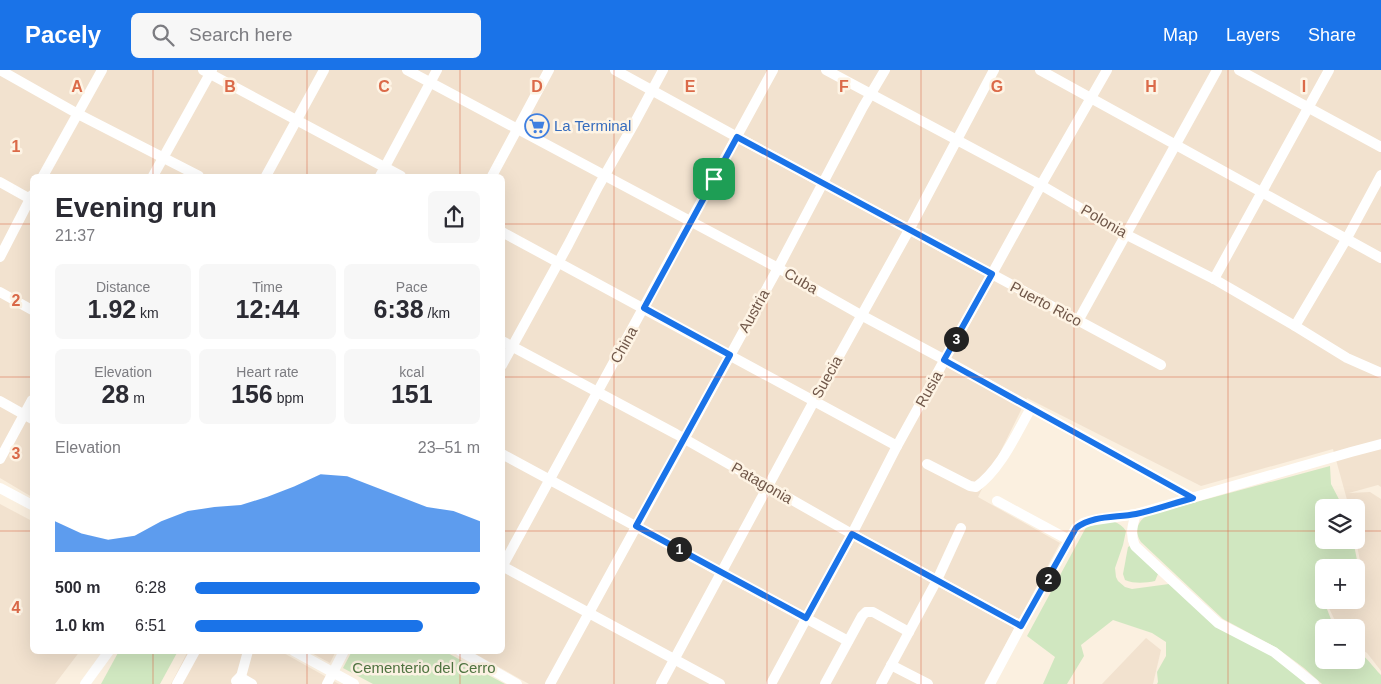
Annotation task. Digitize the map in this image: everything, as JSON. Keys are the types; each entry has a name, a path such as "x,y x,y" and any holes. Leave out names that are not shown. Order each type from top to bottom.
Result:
{"street":[{"path":"0,70 78,114 195,174"},
{"path":"44,174 102,70"},
{"path":"267,174 324,70"},
{"name":"Cuba","path":"407,70 778,268 1193,498"},
{"path":"154,174 208,71 382,172 438,70"},
{"path":"493,174 549,70"},
{"name":"Puerto Rico","path":"615,70 1161,365"},
{"path":"505,360 662,70"},
{"name":"China","path":"505,562 774,70"},
{"name":"Polonia","path":"826,70 1041,185 1125,234 1214,279 1347,358 1381,373"},
{"name":"Austria","path":"550,684 778,268 822,182 885,70"},
{"name":"Suecia","path":"661,684 909,230 994,70"},
{"path":"1040,70 1381,258"},
{"name":"Rusia","path":"771,684 897,446 1106,70"},
{"path":"1078,321 1218,70"},
{"path":"1239,70 1381,147"},
{"path":"1214,279 1329,70"},
{"path":"1295,326 1347,238 1381,175"},
{"path":"0,182 30,197"},
{"path":"0,257 30,202"},
{"path":"505,234 897,446"},
{"path":"0,292 30,309"},
{"name":"Patagonia","path":"505,342 684,439 852,534 1021,626"},
{"path":"0,401 29,416 0,459"},
{"path":"927,464 970,486 976,487 984,481 1000,462 1031,408"},
{"path":"990,684 1076,528 1086,521 1136,514 1381,444"},
{"path":"505,456 848,641"},
{"path":"0,488 30,504"},
{"path":"997,501 1070,540"},
{"path":"1136,514 1132,526 1135,546 1218,622 1274,652 1314,684"},
{"path":"881,684 937,580 962,528"},
{"path":"505,567 720,684"},
{"path":"825,684 866,612 873,612 909,632"},
{"path":"85,684 107,654"},
{"path":"177,684 193,654"},
{"path":"247,654 237,682 252,684"},
{"path":"299,654 337,678 354,684"},
{"path":"327,684 337,678 343,654"},
{"path":"465,654 517,684"},
{"path":"891,664 928,684"}],"shaded area":[{"path":"0,70 1381,70 1381,487 1378,485 1349,493 1370,492 1381,499 1381,671 1365,652 1365,619 1334,619 1329,609 1365,609 1365,559 1360,559 1358,549 1365,549 1365,499 1347,499 1333,449 1201,486 1027,398 978,497 1060,543 984,684 529,684 475,654 505,654 505,174 30,174 30,496 0,478"},
{"path":"0,504 30,520 30,654 78,654 55,684 0,684"},
{"path":"1146,638 1161,650 1153,684 1102,684"},
{"path":"186,654 285,654 339,684 171,684"},
{"path":"314,654 334,654 330,663"}],"green space":[{"path":"1330,466 1331,484 1339,499 1315,499 1315,549 1355,549 1357,559 1315,559 1315,609 1327,609 1331,619 1315,619 1315,669 1365,669 1365,657 1381,675 1381,684 1322,684 1277,648 1223,619 1141,542 1137,531 1138,527 1141,520 1148,515"},
{"path":"1090,520 1115,522 1126,531 1115,568 1118,581 1125,587 1132,589 1169,584 1271,655 1309,684 1157,684 1157,672 1166,656 1166,642 1152,633 1113,620 1081,645 1084,656 1067,684 1043,684 1055,657 1027,636"},
{"path":"1130,546 1158,574 1155,581 1140,583 1125,580 1123,574 1128,547"},
{"path":"117,654 176,654 160,684 101,684"},
{"name":"Cementerio del Cerro","path":"350,654 450,654 505,684 373,684 343,668"}],"place":[{"name":"La Terminal","path":"537,126"}],"route":[{"path":"737,137 992,274 944,360 1193,498 1136,514 1089,521 1076,528 1021,626 852,534 806,618 636,526 730,355 644,308 714,179 737,137"}]}
